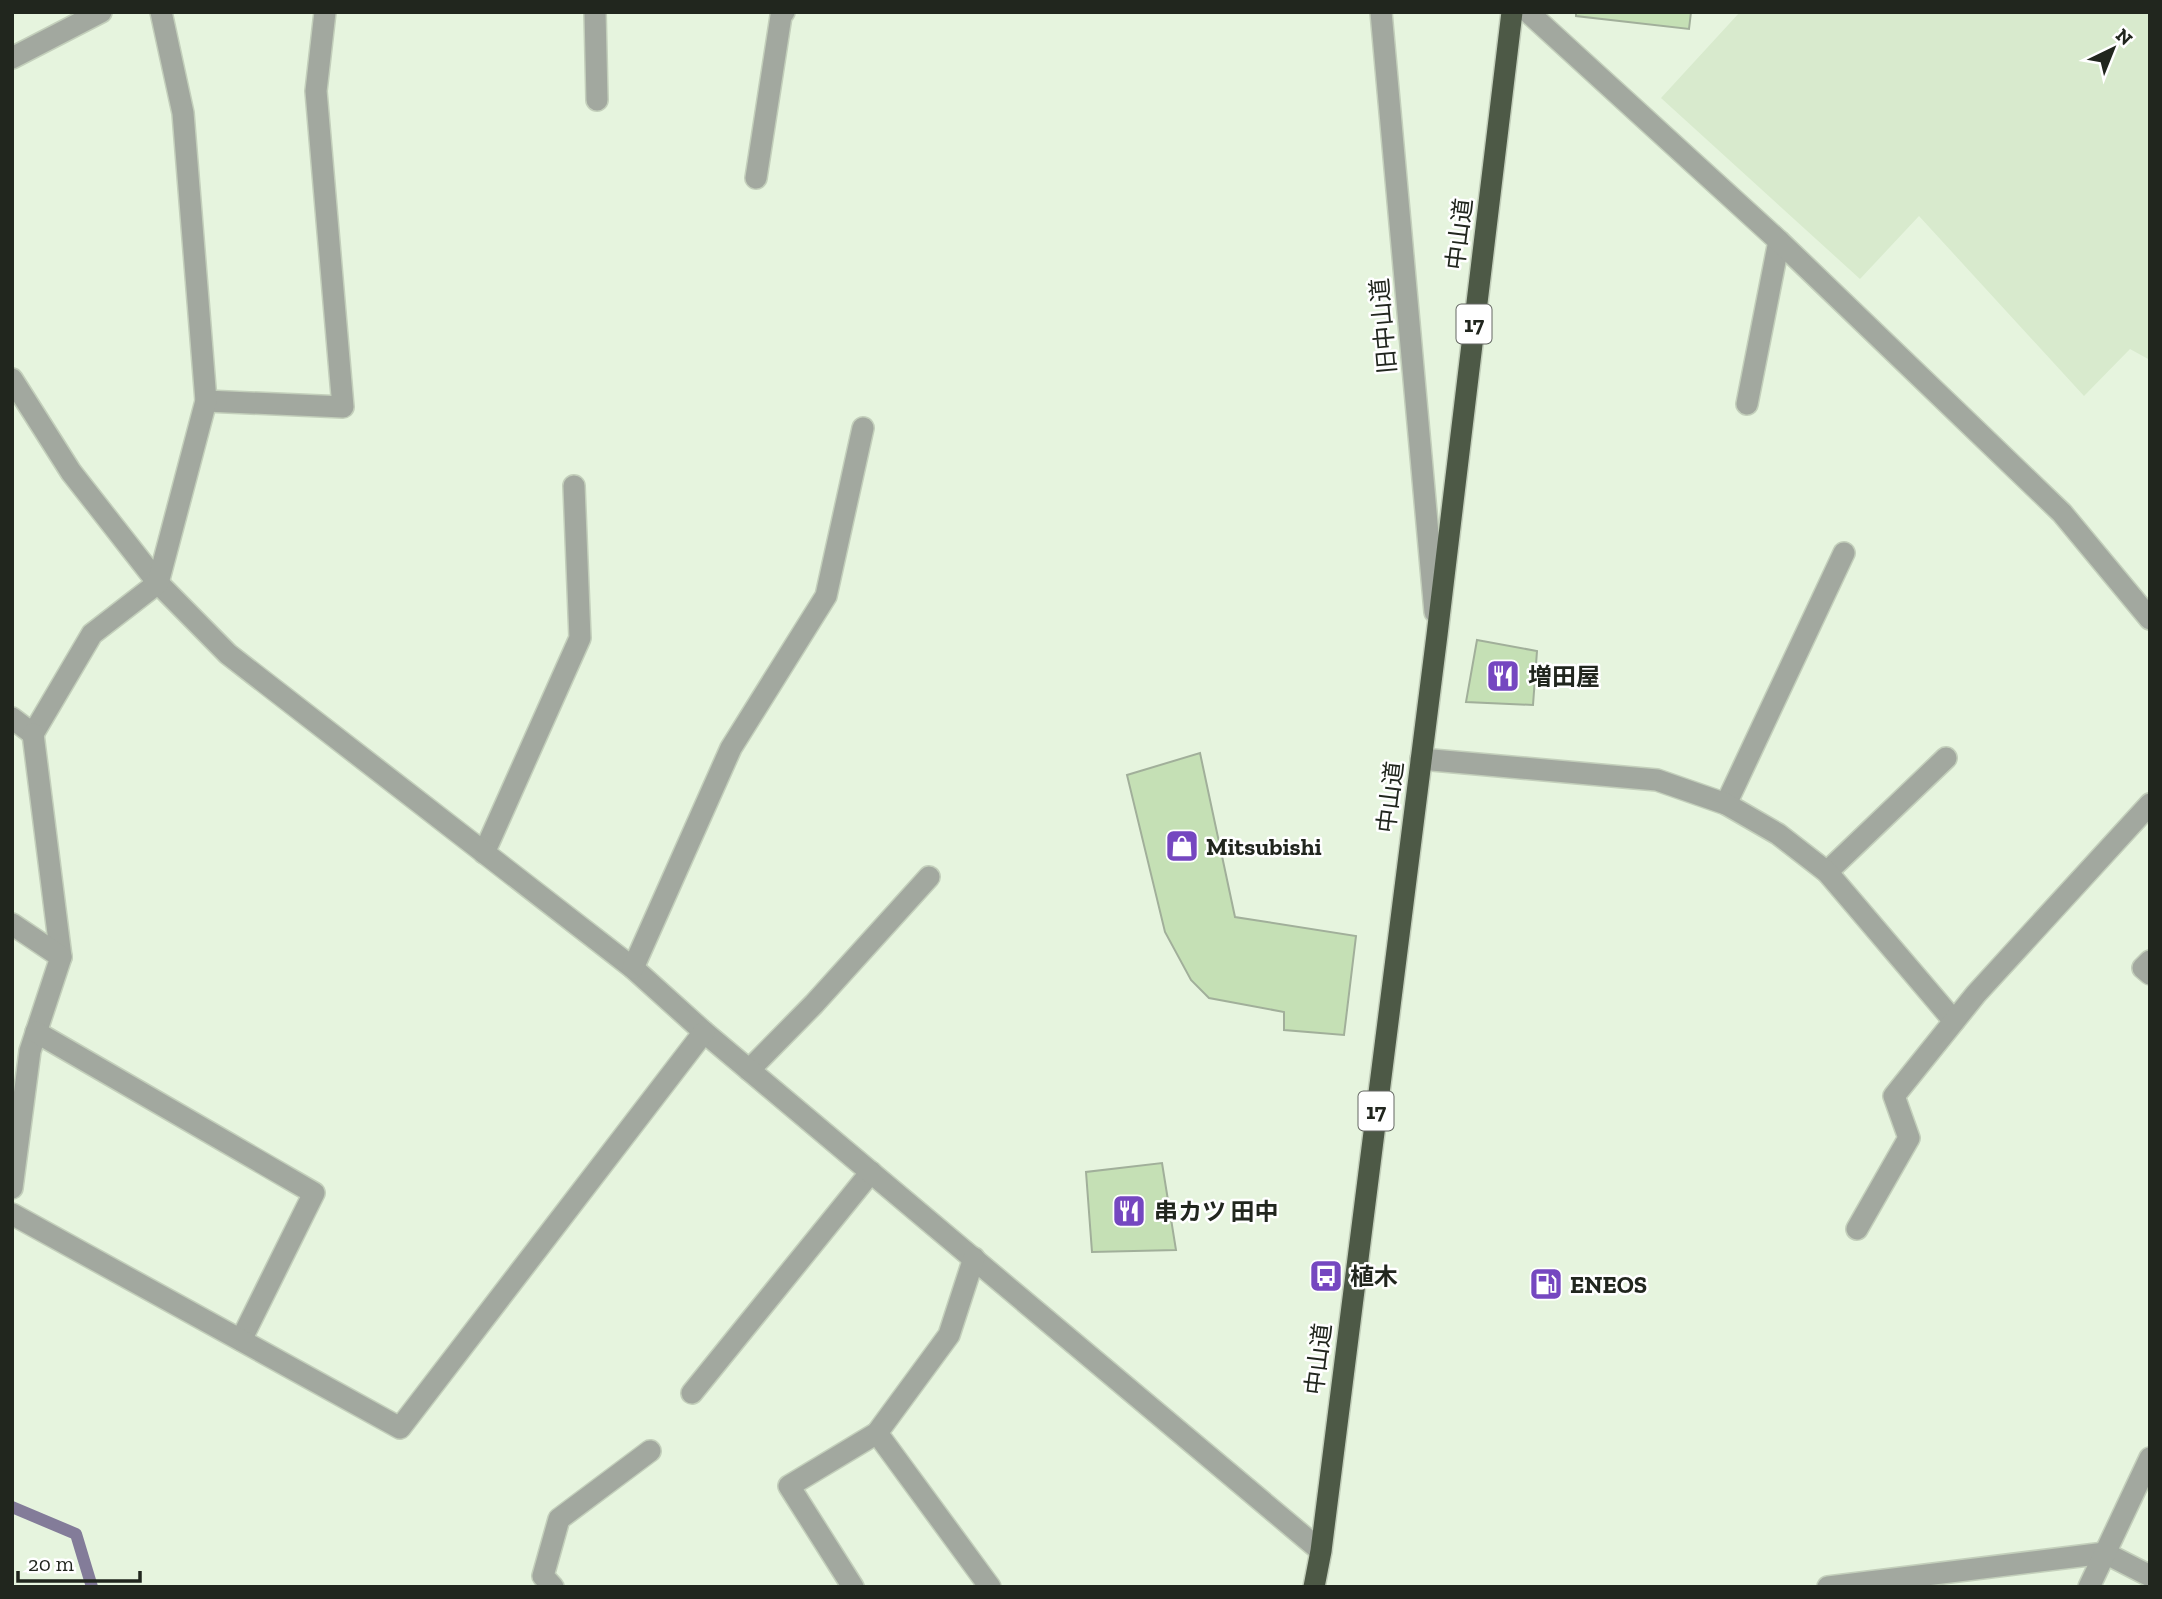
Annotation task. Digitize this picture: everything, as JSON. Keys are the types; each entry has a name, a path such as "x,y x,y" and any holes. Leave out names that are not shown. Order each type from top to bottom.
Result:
{"highway":[{"name":"中山道","path":"1314,1587 1321,1551 1437,635 1512,12"}],"street":[{"path":"12,58 101,12"},
{"path":"12,1188 30,1051 61,957 33,734 92,635 158,583 206,401 183,113 162,12"},
{"path":"206,401 343,407 316,91 325,12"},
{"path":"594,12 597,100"},
{"path":"757,178 780,16 784,12"},
{"name":"旧中山道","path":"1381,12 1437,635"},
{"path":"1528,12 1779,242 2062,513 2150,620"},
{"path":"1747,404 1779,242"},
{"path":"12,379 71,472 158,583 228,654 633,968 704,1032 1321,1551"},
{"path":"633,968 731,748 826,596 863,428"},
{"path":"484,853 580,639 574,485"},
{"path":"1726,804 1844,553"},
{"path":"12,718 33,734"},
{"path":"1827,872 1946,758"},
{"path":"1421,759 1657,780 1726,804 1778,834 1827,872 1954,1021"},
{"path":"1857,1229 1909,1138 1894,1096 1954,1021 2150,804"},
{"path":"749,1070 814,1004 929,877"},
{"path":"12,925 61,957"},
{"path":"2150,961 2143,968 2150,974"},
{"path":"36,1032 314,1193 241,1340"},
{"path":"12,1214 400,1428 704,1032"},
{"path":"692,1393 871,1172"},
{"path":"853,1587 789,1486 877,1433 949,1335 974,1258"},
{"path":"877,1433 990,1587"},
{"path":"553,1587 543,1576 559,1519 650,1451"},
{"path":"2089,1587 2150,1458"},
{"path":"1828,1587 1905,1582 2105,1553 2150,1576"}],"shaded area":[{"path":"1740,12 2150,12 2150,360 2130,349 2084,396 1919,216 1860,279 1661,98"}],"building":[{"path":"1576,12 1691,12 1689,29 1576,16"},
{"name":"増田屋","path":"1477,640 1537,651 1533,705 1466,702"},
{"name":"Mitsubishi","path":"1200,753 1235,917 1356,936 1344,1035 1284,1030 1284,1012 1209,998 1191,980 1165,932 1127,775"},
{"name":"串カツ 田中","path":"1162,1163 1176,1250 1092,1252 1086,1172"}],"waterway":[{"path":"12,1507 76,1534 92,1587"}],"place":[{"name":"増田屋","path":"1503,676"},
{"name":"Mitsubishi","path":"1182,846"},
{"name":"串カツ 田中","path":"1129,1211"},
{"name":"植木","path":"1326,1276"},
{"name":"ENEOS","path":"1546,1284"}]}
